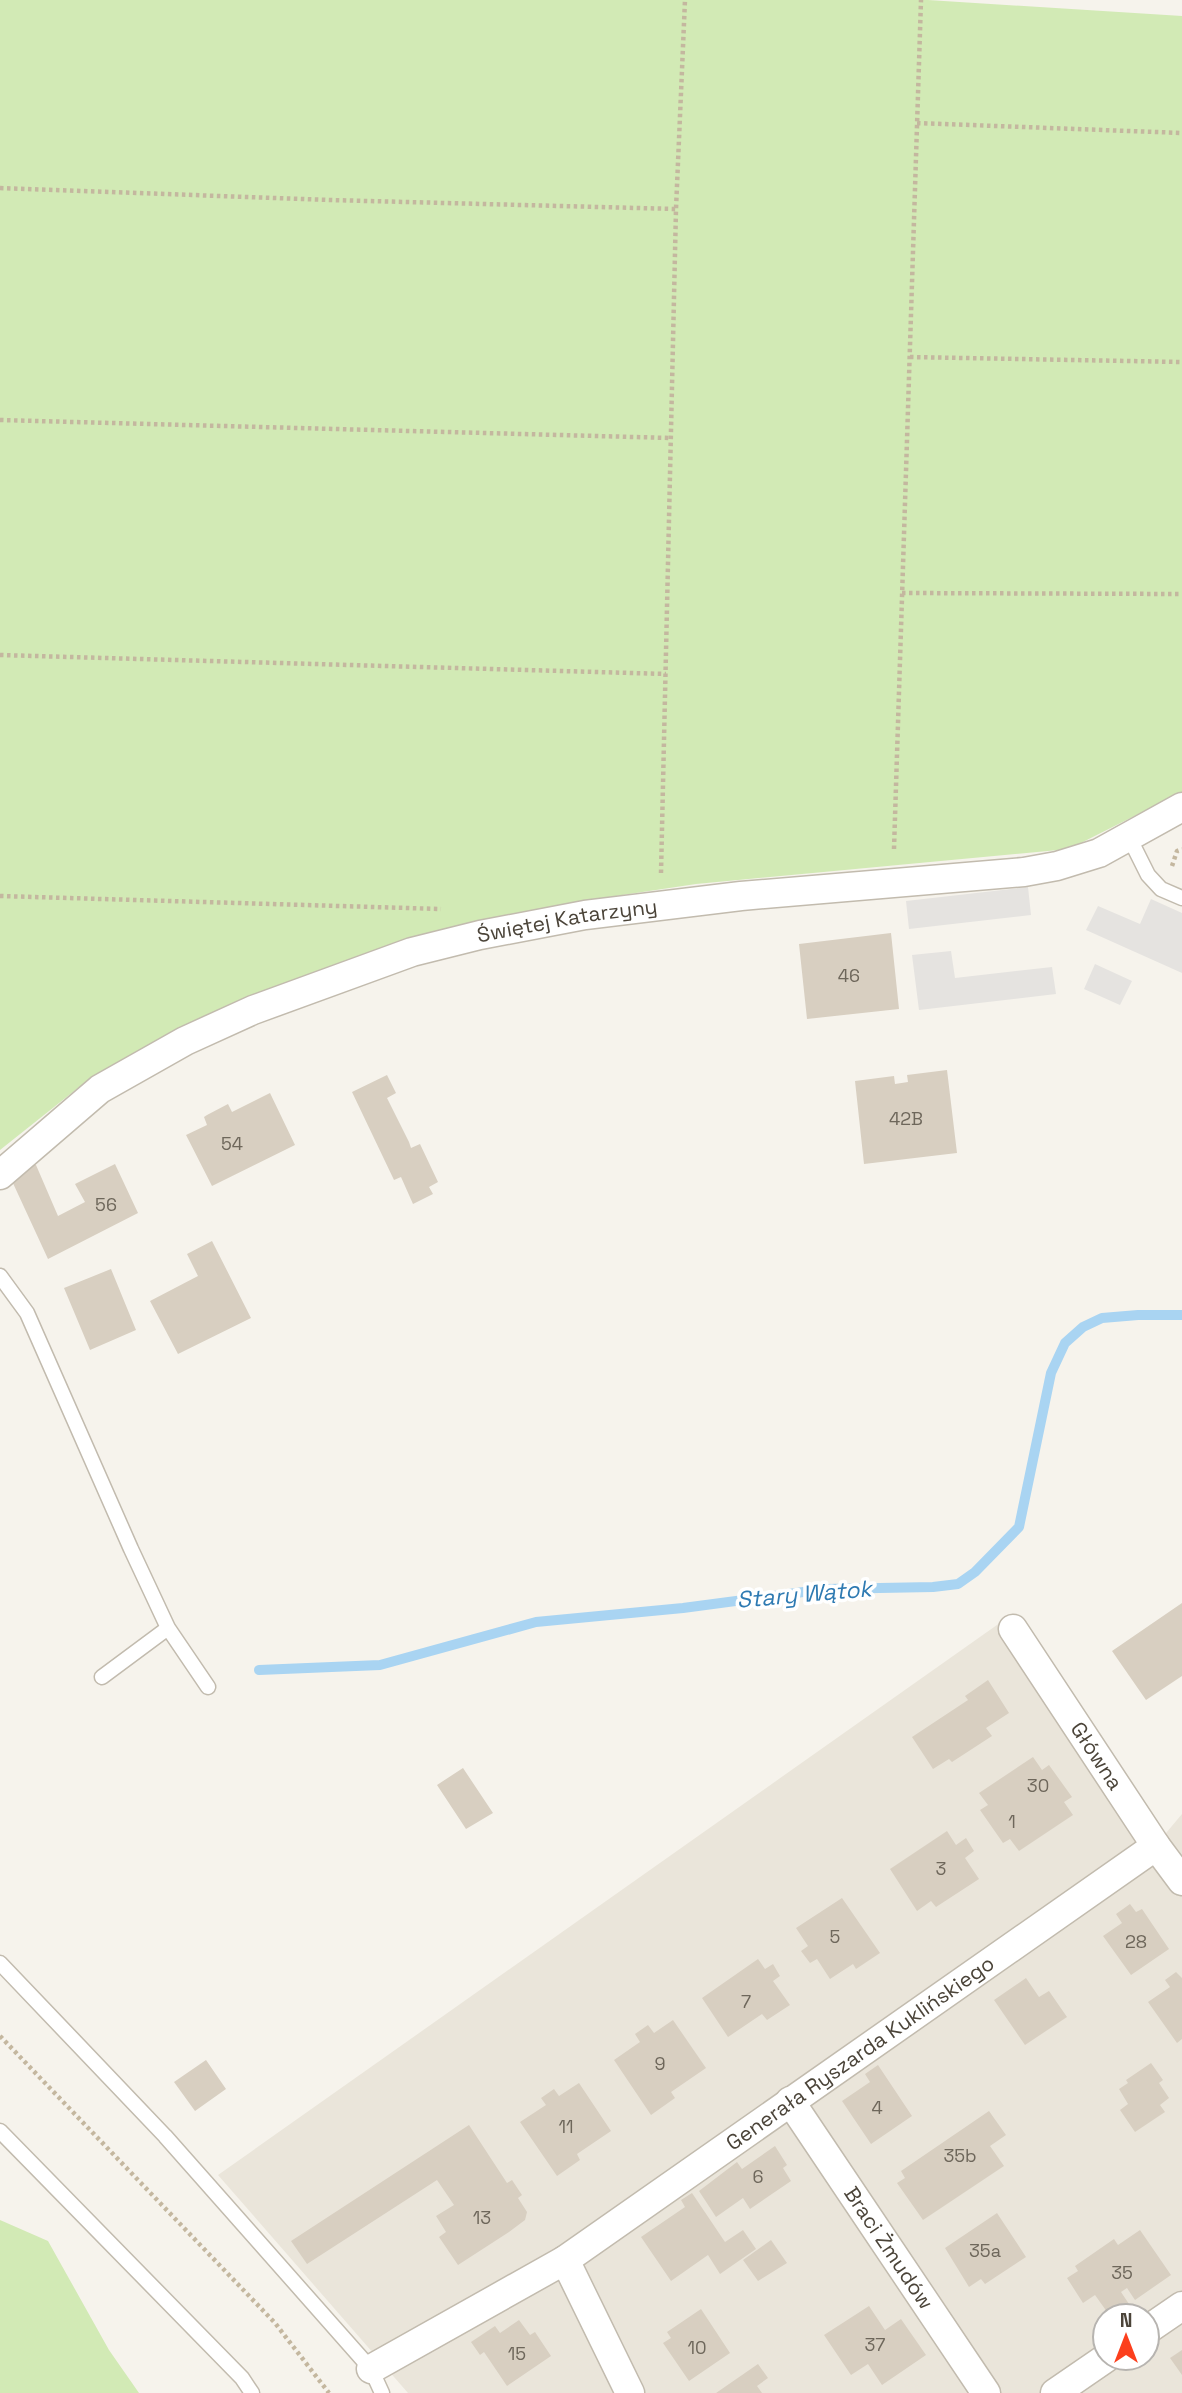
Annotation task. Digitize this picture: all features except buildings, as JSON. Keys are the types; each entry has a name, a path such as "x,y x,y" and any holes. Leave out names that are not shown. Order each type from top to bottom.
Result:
{"street":[{"name":"Świętej Katarzyny","path":"0,1175 100,1089 185,1041 253,1010 412,952 480,935 585,915 741,896 1024,872 1057,866 1099,853 1182,807"},
{"name":"Główna","path":"1013,1629 1182,1881"},
{"name":"Generała Ryszarda Kuklińskiego","path":"377,2381 565,2260 1156,1846"},
{"name":"Braci Żmudów","path":"790,2101 986,2393"},
{"path":"565,2260 630,2393"},
{"path":"1161,2320 1182,2306"},
{"path":"1055,2393 1091,2368"}],"lane":[{"path":"1129,837 1148,875 1161,889 1182,898"},
{"path":"0,1276 27,1313 168,1628 208,1687"},
{"path":"102,1677 168,1628"},
{"path":"0,1963 164,2136 377,2381"},
{"path":"0,2131 242,2378 252,2393"}],"path":[{"path":"654,878 661,873 676,209 685,0"},
{"path":"894,849 921,0"},
{"path":"917,123 1182,133"},
{"path":"0,188 676,209"},
{"path":"910,357 1182,362"},
{"path":"0,420 671,438"},
{"path":"902,593 1182,594"},
{"path":"0,654 666,674"},
{"path":"0,896 445,909"},
{"path":"0,2036 275,2323 329,2393"}],"shaded area":[{"path":"1028,887 1031,915 909,929 906,901"},
{"path":"1151,899 1182,913 1182,973 1086,930 1098,906 1140,924"},
{"path":"951,951 955,978 1052,967 1056,994 919,1010 912,955"},
{"path":"1095,964 1132,981 1120,1005 1084,989"},
{"path":"1004,1620 1156,1845 1182,1814 1182,2393 408,2393 218,2175"}],"green space":[{"path":"0,0 928,0 1182,16 1182,792 1069,849 696,884 569,903 473,924 240,1001 93,1076 0,1150"},
{"path":"0,2220 48,2241 109,2350 139,2393 0,2393"}],"waterway":[{"name":"Stary Wątok","path":"259,1670 380,1665 536,1622 683,1608 826,1589 958,1584 975,1572 1019,1527 1051,1373 1065,1343 1083,1327 1102,1318 1182,1315"}]}
